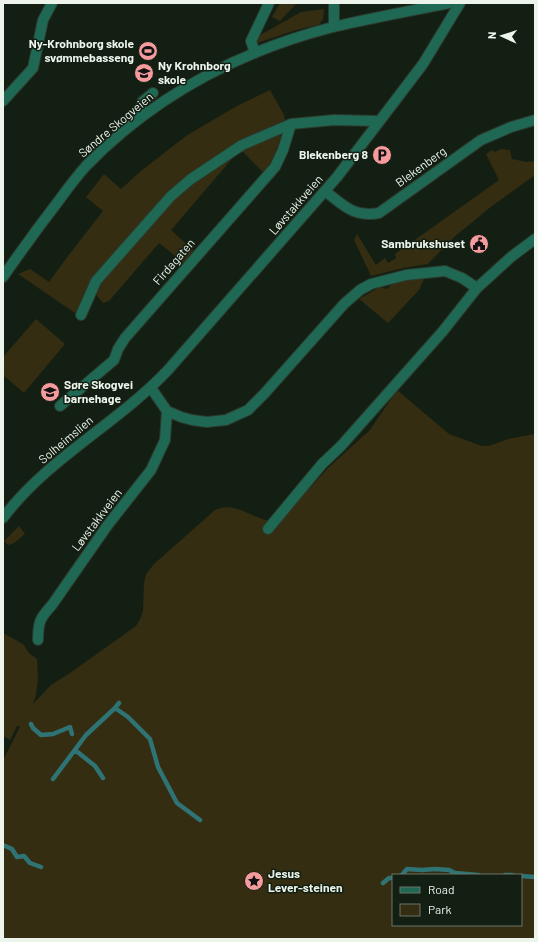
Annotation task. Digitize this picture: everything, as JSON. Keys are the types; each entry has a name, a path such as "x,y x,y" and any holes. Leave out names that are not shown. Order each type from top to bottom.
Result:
{"street":[{"path":"3,101 33,68 43,20 52,3"},
{"path":"255,53 251,41 270,3"},
{"path":"334,3 334,27"},
{"name":"Søndre Skogveien","path":"3,277 36,229 86,166 139,118 155,106 203,76 255,53 334,27 449,3"},
{"name":"Løvstakkveien","path":"151,388 337,177 378,121 423,64 460,3"},
{"path":"139,118 142,102 153,93"},
{"path":"81,315 96,281 171,196 191,179 242,145 291,124 334,120 378,121"},
{"name":"Blekenberg","path":"325,191 358,214 370,215 379,213 480,140 511,127 535,120"},
{"name":"Firdagaten","path":"60,406 114,360 118,349 125,338 275,166 283,150 291,124"},
{"path":"268,529 322,464 341,446 443,331 477,288 511,257 535,239"},
{"path":"151,388 167,411 192,420 207,422 226,420 248,410 344,304 360,290 371,284 415,273 445,271 462,278 477,288"},
{"name":"Solheimslien","path":"3,518 24,495 55,466 151,388"},
{"name":"Løvstakkveien","path":"38,640 38,627 42,617 104,530 151,470 165,440 167,411"}],"green space":[{"path":"280,3 297,3 280,21 272,17"},
{"path":"324,9 323,20 318,25 296,30 257,43 255,38 301,12"},
{"path":"270,90 284,115 285,120 252,135 208,162 100,269 75,313 18,274 30,269 49,282 103,211 86,197 104,174 121,189 141,171 186,136 235,107"},
{"path":"276,132 281,136 278,146 272,160 263,172 241,150"},
{"path":"501,149 510,150 512,159 527,162 535,161 535,175 492,206 453,238 428,264 403,268 371,276 354,240 357,234 376,265 385,258 388,263 396,258 395,254 499,180 486,154 492,150 494,152"},
{"path":"237,153 171,230 194,251 184,263 159,243 109,301 103,303 94,292 161,211 195,179"},
{"path":"425,277 419,290 388,323 359,299 380,287 387,289 393,283"},
{"path":"36,319 65,344 24,393 3,375 3,357"},
{"path":"397,390 449,434 482,446 489,446 508,439 535,434 535,939 3,939 3,760 20,727 17,726 10,740 3,736 3,633 23,644 29,653 37,659 38,678 36,695 33,704 51,685 136,626 143,611 144,583 146,574 154,564 215,510 228,507 241,510 266,520 282,518 328,468 370,430"},
{"path":"19,526 25,534 14,543 8,545 4,541"}],"waterway":[{"path":"53,779 86,735 119,703"},
{"path":"115,708 128,717 150,739 158,767 177,803 200,820"},
{"path":"31,724 33,728 41,735 53,734 70,727 72,734"},
{"path":"75,750 95,766 103,778"},
{"path":"3,845 12,849 17,857 24,856 30,863 41,867"},
{"path":"403,874 407,869 449,870 455,873 466,874"},
{"path":"522,876 535,877"},
{"path":"383,883 389,878 392,878"}],"place":[{"name":"Ny-Krohnborg skole svømmebasseng","path":"148,51"},
{"name":"Ny Krohnborg skole","path":"144,73"},
{"name":"Blekenberg 8","path":"382,155"},
{"name":"Sambrukshuset","path":"479,244"},
{"name":"Søre Skogvei barnehage","path":"50,392"},
{"name":"Jesus Lever-steinen","path":"254,881"}]}
